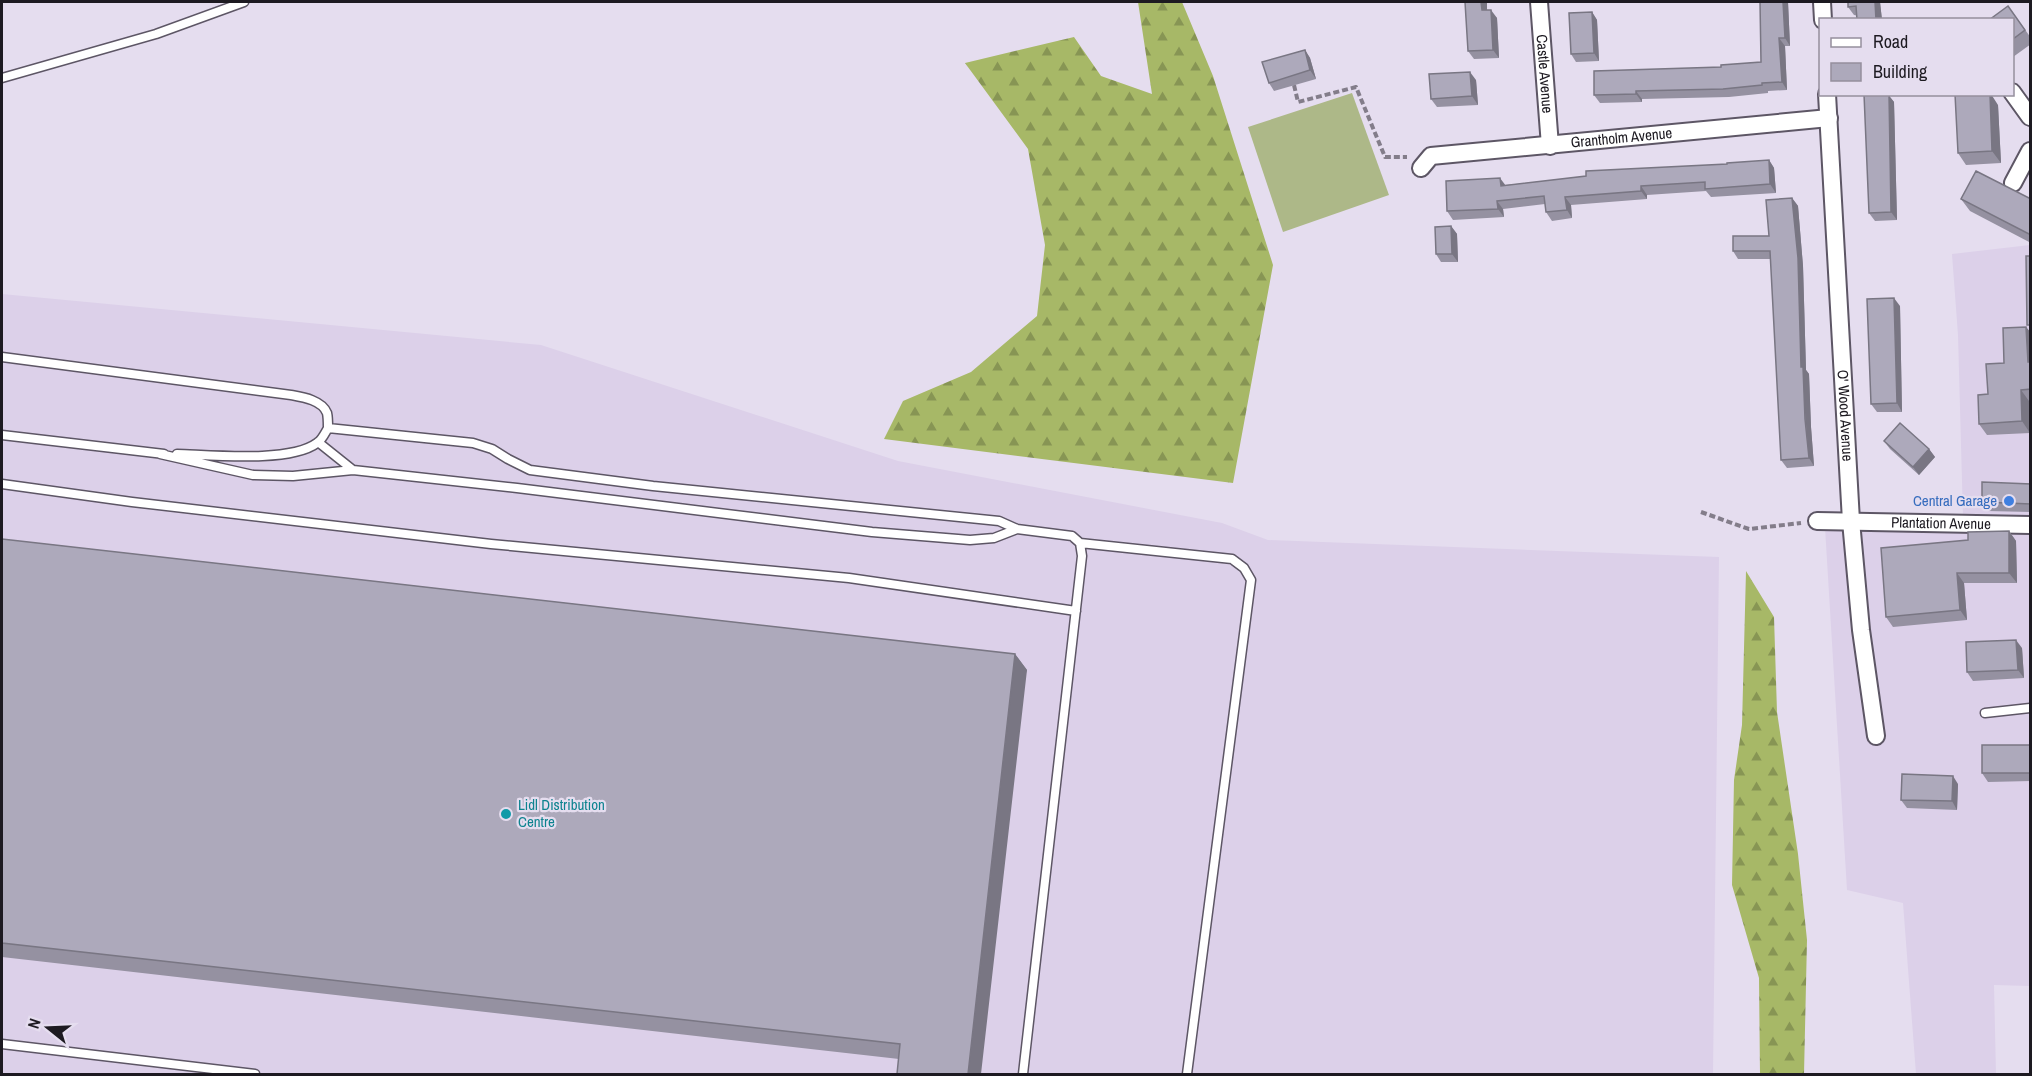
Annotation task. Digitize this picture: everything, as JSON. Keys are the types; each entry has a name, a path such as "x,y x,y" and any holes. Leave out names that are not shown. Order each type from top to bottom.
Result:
{"street":[{"name":"Castle Avenue","path":"1539,2 1550,146"},
{"path":"1822,2 1823,18"},
{"path":"2014,93 2031,117"},
{"name":"O' Wood Avenue","path":"1827,96 1851,521 1861,630 1876,736"},
{"name":"Grantholm Avenue","path":"1426,162 1550,146 1829,118"},
{"path":"2013,183 2031,151"},
{"name":"Plantation Avenue","path":"1817,521 2031,525"}],"lane":[{"path":"2,78 156,34 244,2"},
{"path":"2,357 291,395 321,405 327,413 328,428 318,442 301,451 270,456 160,454 2,435"},
{"path":"328,428 473,443 492,449 530,470 653,486 999,520 1017,529 1072,536 1080,543 1232,559 1244,568 1251,580 1187,1074"},
{"path":"318,442 353,470"},
{"path":"160,454 253,475 293,476 353,470 883,533 970,540 994,538 1017,529"},
{"path":"2,484 132,502 491,544 849,578 1076,611"},
{"path":"1023,1074 1082,556 1080,543"},
{"path":"1985,713 2031,708"},
{"path":"2,1044 255,1074"}],"path":[{"path":"1294,85 1298,102 1356,87 1385,157 1426,162"},
{"path":"1701,512 1749,529 1817,521"}],"shaded area":[{"path":"2030,245 2030,986 1994,985 1996,1074 1916,1074 1903,903 1847,890 1824,511 1963,517 1958,335 1952,254"},
{"path":"2,294 541,345 898,461 1222,523 1268,540 1719,557 1713,1074 2,1074"}],"green space":[{"path":"1138,2 1182,2 1213,76 1273,265 1233,483 884,439 903,401 971,372 1037,316 1045,245 1028,149 965,63 1074,37 1101,76 1152,94"},
{"path":"1352,93 1389,195 1283,232 1248,127"},
{"path":"1746,571 1774,617 1777,712 1798,854 1807,940 1804,1074 1760,1074 1759,978 1732,885 1734,780 1742,725"}],"building":[{"path":"1465,2 1481,2 1482,10 1491,10 1493,50 1468,51"},
{"path":"1760,2 1783,2 1785,38 1779,38 1782,82 1723,89 1636,91 1636,94 1594,95 1594,71 1721,67 1721,65 1761,62"},
{"path":"1848,2 1875,2 1876,18 1857,18 1856,6 1848,7"},
{"path":"2008,6 2025,30 2014,38 2014,18 1992,18"},
{"path":"1592,12 1594,53 1571,54 1569,13"},
{"path":"1305,50 1310,70 1269,83 1262,62"},
{"path":"1470,72 1472,96 1431,99 1429,74"},
{"path":"1864,96 1889,96 1891,212 1869,213"},
{"path":"1955,96 1990,96 1992,151 1958,153"},
{"path":"1769,160 1770,184 1705,189 1705,182 1641,186 1641,191 1565,197 1567,210 1546,212 1544,196 1497,201 1498,209 1447,211 1446,181 1500,178 1501,186 1586,176 1586,171"},
{"path":"1976,171 2031,199 2031,231 2029,234 1961,199"},
{"path":"1792,198 1798,258 1801,367 1803,367 1809,458 1781,460 1770,251 1733,251 1733,236 1769,236 1766,200"},
{"path":"1451,226 1452,254 1436,254 1435,227"},
{"path":"2026,256 2031,256 2031,325 2027,325"},
{"path":"1894,298 1897,403 1871,404 1867,299"},
{"path":"2026,327 2028,362 2031,362 2031,389 2021,390 2022,421 1979,424 1978,395 1988,394 1986,364 2004,363 2003,328"},
{"path":"1900,423 1929,449 1913,467 1884,441"},
{"path":"1982,482 2031,484 2031,504 1982,502"},
{"path":"2009,531 2009,573 1957,573 1960,610 1886,617 1881,548 1968,540 1968,532"},
{"name":"Lidl Distribution Centre","path":"2,539 1015,654 968,1074 897,1074 900,1044 2,943"},
{"path":"2016,640 2018,670 1967,672 1966,642"},
{"path":"1982,745 2031,745 2031,773 1982,773"},
{"path":"1902,774 1953,776 1952,801 1901,800"}],"place":[{"name":"Central Garage","path":"2009,501"},
{"name":"Lidl Distribution Centre","path":"506,814"}]}
